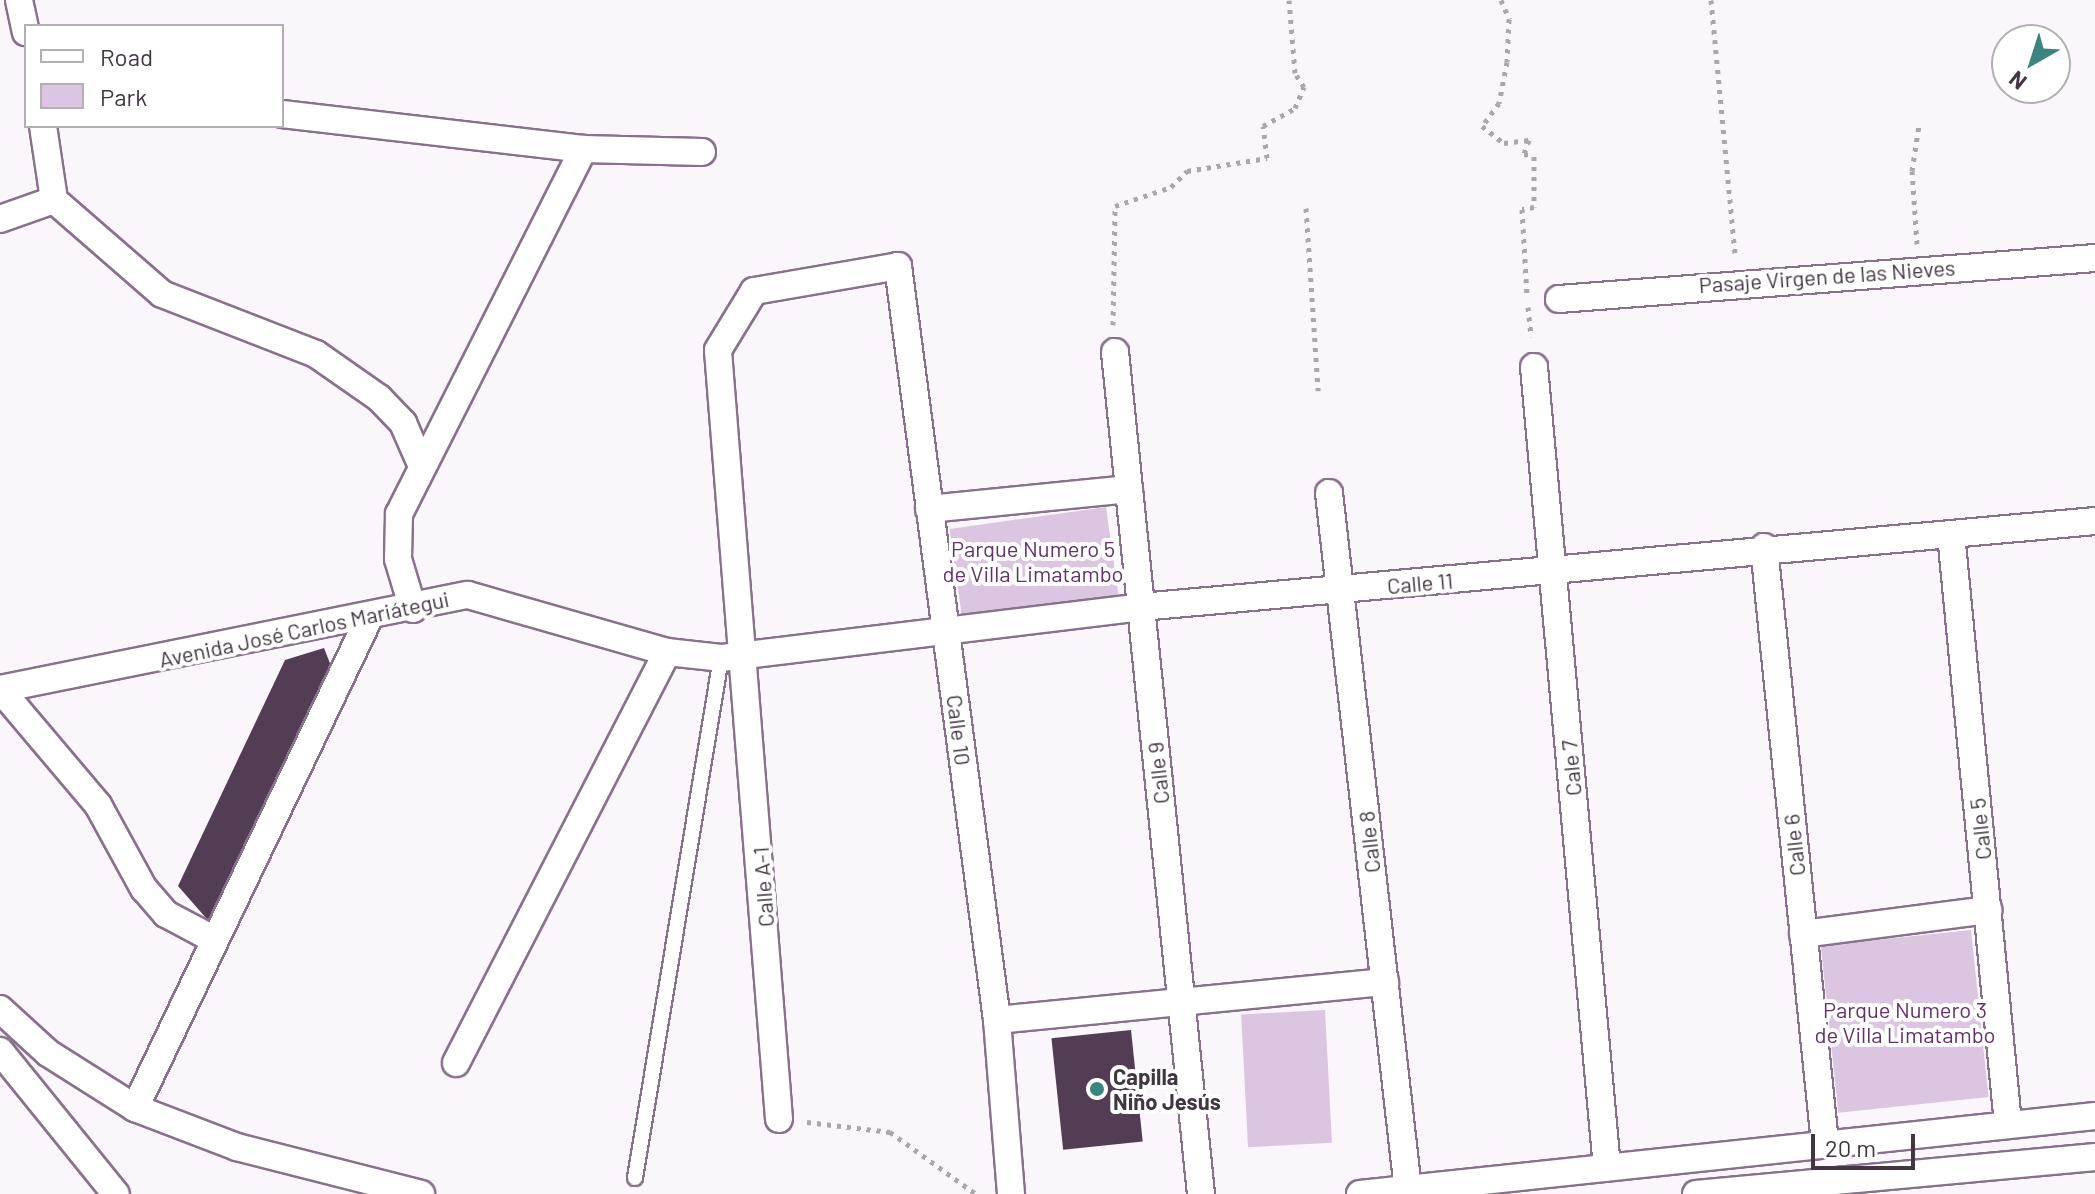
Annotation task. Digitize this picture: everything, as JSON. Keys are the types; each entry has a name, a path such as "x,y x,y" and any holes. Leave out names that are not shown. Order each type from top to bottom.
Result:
{"street":[{"path":"19,0 24,24"},
{"path":"284,114 583,149 702,152"},
{"path":"43,128 54,200 162,294 316,354 379,398 403,423 420,462"},
{"path":"413,609 398,559 399,514 420,462 583,149"},
{"path":"0,219 54,200"},
{"name":"Pasaje Virgen de las Nieves","path":"1559,299 1918,269 2095,258"},
{"name":"Calle 10","path":"898,266 997,1020 1011,1194"},
{"name":"Calle A-1","path":"779,1119 734,656 718,350 754,291 898,266"},
{"name":"Calle 9","path":"1115,352 1201,1194"},
{"name":"Cale 7","path":"1534,367 1607,1168"},
{"path":"929,509 1129,489"},
{"name":"Calle 8","path":"1329,493 1408,1190"},
{"name":"Calle 11","path":"734,656 946,633 1141,607 1341,591 1764,547 2095,521"},
{"name":"Calle 5","path":"1951,534 2008,1124"},
{"name":"Calle 6","path":"1764,547 1825,1143"},
{"name":"Avenida José Carlos Mariátegui","path":"0,689 369,618 468,595 667,652 734,656"},
{"path":"135,1108 213,939 369,618"},
{"path":"456,1063 667,652"},
{"path":"0,689 98,805 144,889 166,914 213,939"},
{"path":"1803,934 1988,910"},
{"path":"997,1020 1181,999 1385,982"},
{"path":"0,1009 48,1053 135,1108 264,1155 421,1194"},
{"path":"0,1051 116,1194"},
{"path":"1360,1194 2095,1116"},
{"path":"1696,1194 2095,1157"}],"lane":[{"path":"635,1178 734,656"}],"path":[{"path":"1115,352 1115,206 1171,187 1187,171 1267,158 1263,126 1295,108 1304,87 1295,73 1289,0"},
{"path":"1501,0 1509,19 1507,62 1499,103 1482,126 1504,143 1529,140 1524,154 1534,156 1536,165 1534,207 1522,209 1534,367"},
{"path":"1711,0 1736,283"},
{"path":"1918,269 1912,171 1919,125"},
{"path":"1306,208 1318,391"},
{"path":"779,1119 890,1132 976,1194"}],"green space":[{"name":"Parque Numero 5 de Villa Limatambo","path":"1106,507 1118,595 962,617 950,529"},
{"name":"Parque Numero 3 de Villa Limatambo","path":"1971,930 1989,1097 1838,1113 1821,946"},
{"path":"1325,1010 1332,1143 1248,1147 1241,1014"}],"building":[{"path":"324,648 331,666 213,926 178,886 285,660"},
{"name":"Capilla Niño Jesús","path":"1131,1030 1143,1141 1063,1150 1051,1038"}],"place":[{"name":"Capilla Niño Jesús","path":"1097,1089"}]}
